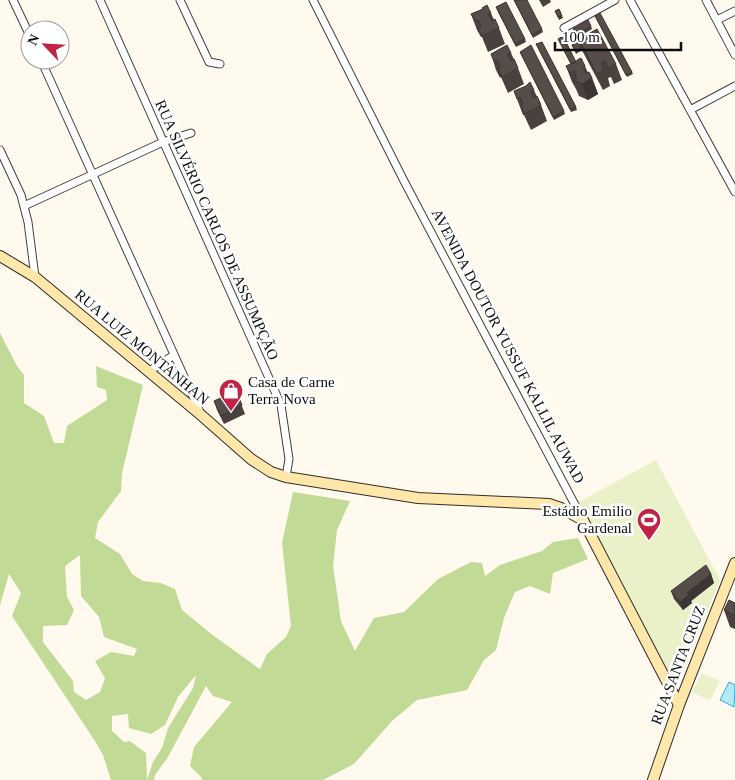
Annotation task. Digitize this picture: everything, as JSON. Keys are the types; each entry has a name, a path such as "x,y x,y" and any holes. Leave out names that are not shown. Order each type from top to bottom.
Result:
{"street":[{"path":"13,0 22,20"},
{"name":"RUA SILVÉRIO CARLOS DE ASSUMPÇÃO","path":"100,0 281,405 289,459 286,477"},
{"path":"180,0 209,62 220,64"},
{"name":"AVENIDA DOUTOR YUSSUF KALLIL AUWAD","path":"313,0 404,181 679,704"},
{"path":"564,28 615,0"},
{"path":"630,0 735,192"},
{"path":"706,0 735,55"},
{"path":"717,20 735,11"},
{"path":"46,70 201,415"},
{"path":"690,110 735,86"},
{"path":"24,206 92,173 163,142 191,133"},
{"path":"0,150 21,195 28,222 35,277"},
{"name":"RUA LUIZ MONTANHAN","path":"0,256 35,277 201,415 251,460 271,472 286,477 418,498 549,504 583,520"},
{"path":"148,372 174,355"},
{"name":"RUA SANTA CRUZ","path":"653,780 679,704 735,563"}],"green space":[{"path":"0,333 17,366 24,375 24,403 44,416 54,443 64,443 67,426 107,400 106,390 97,387 96,366 143,385 122,473 121,491 98,522 95,538 120,554 132,574 143,581 161,583 175,589 182,610 260,669 267,654 286,637 291,626 282,543 293,492 350,501 337,530 333,566 341,621 355,651 374,618 404,612 438,579 471,562 482,563 485,576 500,565 542,551 553,542 578,538 588,559 553,573 550,594 530,586 515,592 504,618 496,650 484,660 467,690 417,700 392,721 354,764 323,780 201,780 202,778 190,766 194,747 232,702 213,696 206,686 168,757 155,775 154,780 147,780 111,780 103,755 95,741 12,616 21,593 9,574 0,605","holes":["80,555 81,596 99,617 104,637 137,649 134,656 111,652 95,661 105,678 100,692 86,700 74,692 73,681 43,642 43,626 67,625 74,610 67,597 65,566","196,675 193,688 168,728 162,748 153,762 147,780 146,753 130,741 124,742 112,731 112,716 128,714 129,728 151,734 165,725 178,697"]},
{"name":"Estádio Emilio Gardenal","path":"656,460 720,580 682,674 677,676 668,673 577,503"},
{"path":"702,673 720,681 710,701 692,692"}],"water":[{"path":"729,682 735,685 734,707 720,700"}],"building":[{"path":"514,0 527,0 542,29 532,35"},
{"path":"506,2 525,39 515,44 496,7"},
{"path":"487,5 491,13 488,14 492,21 495,19 499,28 482,36 478,28 481,27 478,20 475,21 471,14 483,9"},
{"path":"559,9 562,16 558,17 555,11"},
{"path":"600,13 632,72 626,75 595,16"},
{"path":"588,20 591,26 576,35 573,29"},
{"path":"597,29 616,64 608,68 605,61 601,63 604,70 597,74 579,40 586,35 590,43 594,40 590,33"},
{"path":"591,35 593,41 590,43 587,37"},
{"path":"563,36 576,62 571,64 558,39"},
{"path":"579,41 581,48 575,51 572,45"},
{"path":"542,42 576,107 570,109 536,44"},
{"path":"507,45 511,53 508,54 511,61 514,59 518,68 502,77 497,60 494,61 491,54"},
{"path":"531,45 564,111 553,117 520,52"},
{"path":"581,58 585,66 583,68 586,73 589,72 592,78 582,84 573,80 577,78 574,71 570,73 566,66"},
{"path":"530,82 534,90 531,92 534,98 537,96 541,105 525,114 521,106 523,104 520,97 517,99 514,91 526,86"},
{"path":"236,391 242,405 221,416 214,401"},
{"path":"706,565 711,574 687,593 689,595 680,602 671,591"},
{"path":"729,600 735,603 735,616 724,610"}],"place":[{"name":"Casa de Carne Terra Nova","path":"231,412"},
{"name":"Estádio Emilio Gardenal","path":"649,541"}]}
